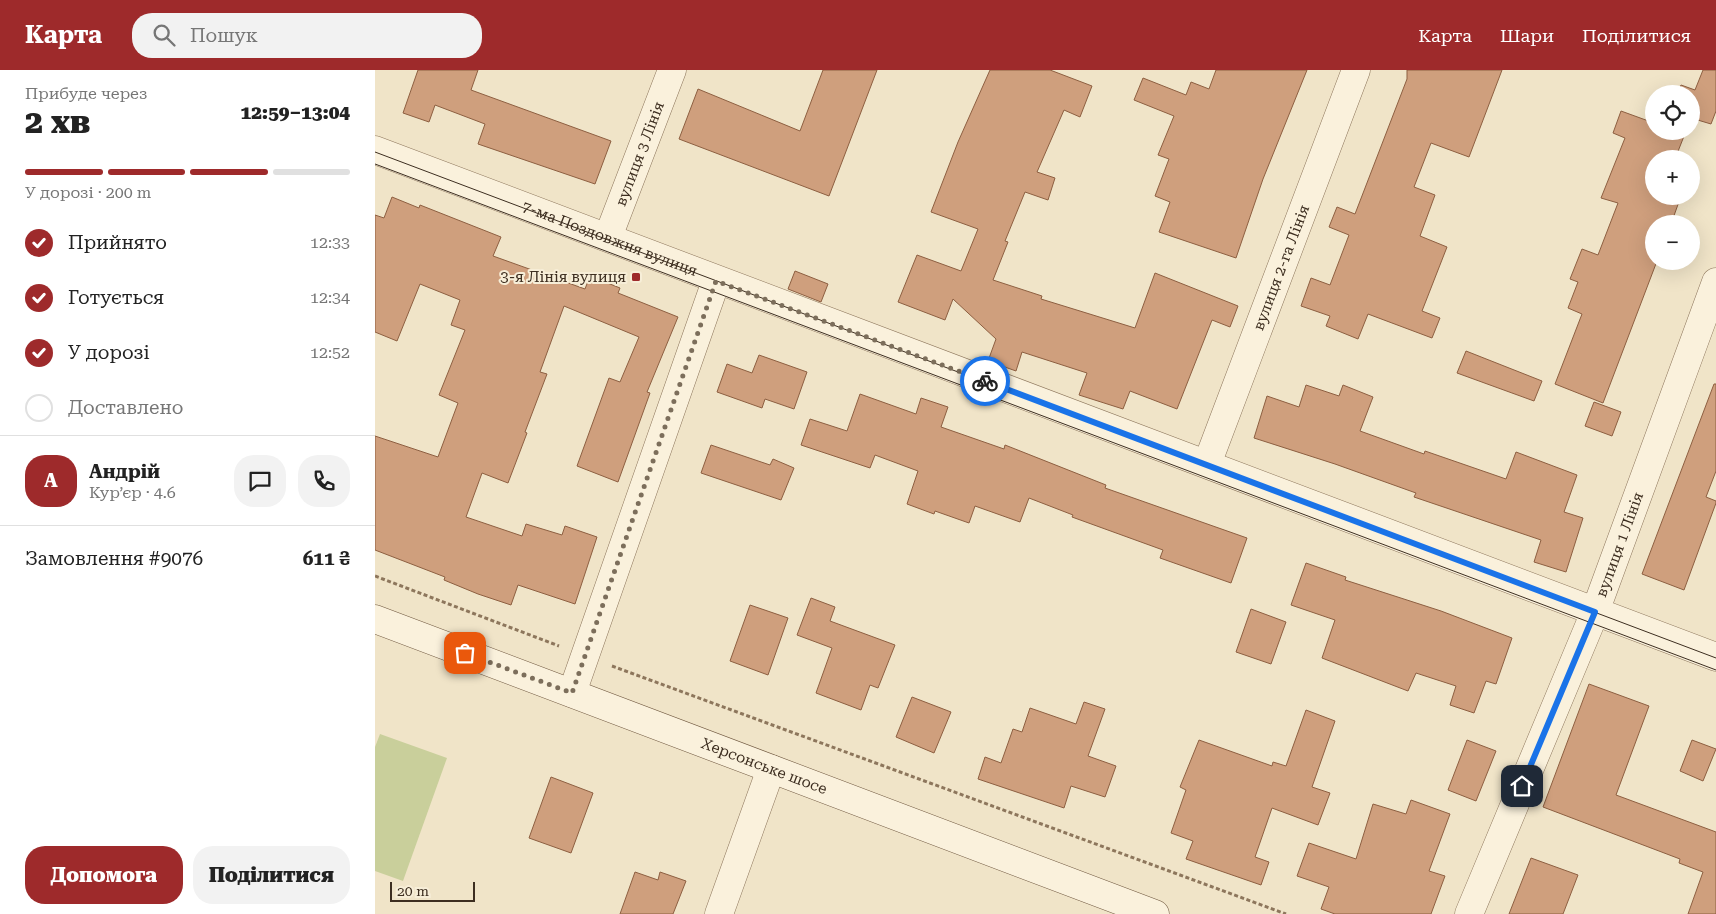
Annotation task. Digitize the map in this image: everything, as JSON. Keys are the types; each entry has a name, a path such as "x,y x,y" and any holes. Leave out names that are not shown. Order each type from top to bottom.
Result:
{"street":[{"name":"вулиця 3 Лінія","path":"608,237 671,70"},
{"name":"вулиця 2-га Лінія","path":"1207,464 1356,70"},
{"name":"7-ма Поздовжня вулиця","path":"375,150 608,237 716,281 1207,464 1716,657"},
{"path":"572,693 716,281"},
{"name":"вулиця 1 Лінія","path":"1469,914 1595,612 1716,282"},
{"name":"Херсонське шосе","path":"375,619 1155,914"},
{"path":"719,914 771,769"}],"path":[{"path":"375,576 586,656 1286,914"}],"green space":[{"path":"380,734 447,758 403,881 375,871 375,747"}],"building":[{"path":"418,70 478,70 471,90 611,141 595,184 478,144 485,124 435,105 429,122 403,113"},
{"path":"823,70 877,70 829,196 679,139 698,89 800,131"},
{"path":"990,70 1050,70 1092,86 1080,117 1064,110 1037,172 1055,178 1048,200 1025,192 1005,241 1008,242 993,280 1042,296 1041,299 1135,328 1155,273 1238,306 1230,327 1212,320 1177,409 1130,391 1123,409 1079,395 1087,373 1022,352 1016,371 988,361 996,339 953,299 945,320 898,302 917,255 961,271 978,229 931,212 958,142"},
{"path":"1216,70 1307,70 1263,179 1236,258 1159,232 1170,202 1155,196 1169,159 1158,155 1174,116 1134,100 1143,78 1186,95 1191,82 1209,89"},
{"path":"1407,70 1502,70 1469,157 1431,143 1414,187 1435,195 1420,236 1447,247 1422,311 1440,318 1432,338 1368,314 1358,339 1326,326 1330,316 1301,306 1311,278 1330,285 1349,235 1329,227 1337,207 1355,214 1407,79"},
{"path":"1703,70 1716,70 1716,111 1711,124 1700,121 1700,85 1697,85"},
{"path":"1621,111 1645,120 1645,140 1682,140 1679,150 1645,150 1645,205 1678,205 1674,215 1645,215 1645,270 1654,270 1603,403 1555,384 1582,314 1568,308 1578,282 1570,279 1582,249 1598,255 1618,203 1601,198 1625,138 1613,133"},
{"path":"392,197 419,208 420,205 501,237 493,256 585,289 590,276 620,288 618,293 678,317 647,392 650,393 618,482 577,466 609,378 620,382 639,337 564,306 540,372 547,374 508,483 482,473 466,517 522,536 526,524 562,535 565,526 597,537 575,604 518,585 511,605 478,594 444,580 445,577 375,550 375,436 438,457 458,403 439,395 465,330 451,325 460,300 420,284 397,341 375,332 375,215 384,218"},
{"path":"795,271 828,284 821,302 788,289"},
{"path":"1466,351 1542,381 1534,401 1457,373"},
{"path":"759,355 807,372 794,409 765,399 762,408 717,392 727,364 752,373"},
{"path":"1714,384 1716,384 1716,471 1706,497 1716,501 1716,503 1684,590 1642,574"},
{"path":"1306,385 1339,396 1343,385 1373,397 1360,431 1424,454 1425,451 1506,479 1516,452 1577,475 1564,512 1583,518 1566,572 1534,562 1541,540 1414,497 1416,493 1335,464 1254,438 1267,396 1299,407"},
{"path":"860,394 916,414 921,398 948,407 941,427 1004,449 1005,445 1106,485 1105,488 1247,538 1231,583 1160,558 1163,550 1072,517 1073,515 1029,498 1020,522 975,506 969,523 935,511 934,514 907,504 918,471 875,455 870,468 801,445 810,419 847,431"},
{"path":"1594,402 1621,412 1612,436 1585,426"},
{"path":"711,445 770,465 773,459 794,468 781,500 701,473"},
{"path":"1306,563 1346,577 1345,580 1441,611 1512,638 1496,684 1486,681 1474,713 1450,705 1456,686 1416,673 1408,691 1322,658 1335,620 1291,605"},
{"path":"811,598 835,607 830,621 895,645 878,688 870,685 861,710 816,693 832,648 797,635"},
{"path":"750,605 788,618 768,675 730,661"},
{"path":"1251,609 1286,622 1271,664 1236,652"},
{"path":"1589,684 1649,706 1616,795 1716,832 1716,914 1688,914 1703,872 1679,863 1680,859 1543,807"},
{"path":"912,697 951,712 934,753 896,737"},
{"path":"1084,702 1105,709 1088,756 1116,766 1105,797 1071,786 1064,808 978,779 985,757 1001,763 1013,729 1022,732 1030,708 1076,724"},
{"path":"1306,710 1335,721 1312,787 1330,793 1318,825 1272,808 1255,857 1269,862 1261,885 1186,859 1193,841 1171,833 1186,790 1180,787 1199,740 1272,766 1273,762 1286,766"},
{"path":"1467,740 1496,751 1476,801 1448,790"},
{"path":"1692,740 1716,749 1703,781 1680,771"},
{"path":"551,777 593,793 571,853 529,838"},
{"path":"1411,800 1450,814 1429,871 1445,876 1431,914 1335,914 1321,909 1329,887 1297,876 1309,843 1356,859 1373,804 1406,814"},
{"path":"1531,858 1578,875 1563,914 1509,914"},
{"path":"635,872 658,880 660,872 686,881 673,914 620,914"}],"tram line":[{"path":"375,152 1716,658"},
{"path":"375,164 1716,670"}],"way so far":[{"path":"465,653 572,693 716,281 985,381"}],"place":[{"name":"3-я Лінія вулиця","path":"636,277"}],"route":[{"path":"985,381 1595,612 1522,786"}]}
